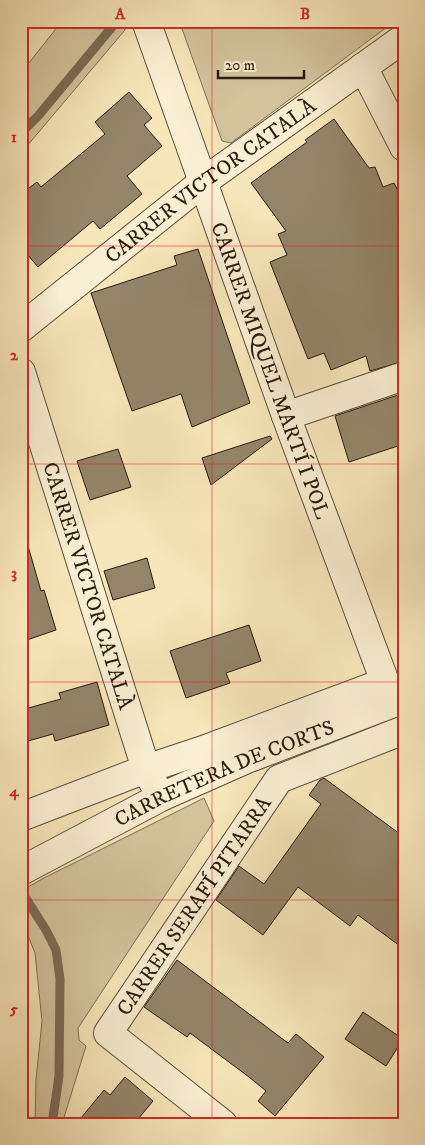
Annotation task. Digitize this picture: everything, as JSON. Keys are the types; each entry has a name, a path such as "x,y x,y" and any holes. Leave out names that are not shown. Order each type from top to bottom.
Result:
{"street":[{"name":"CARRER MIQUEL MARTÍ I POL","path":"153,27 203,182 286,416 394,695"},
{"name":"CARRER VICTOR CATALÀ","path":"21,328 203,182 404,38"},
{"path":"363,67 404,147"},
{"name":"CARRER VICTOR CATALÀ","path":"21,372 146,769 161,797"},
{"path":"286,416 404,376"},
{"name":"CARRETERA DE CORTS","path":"21,817 146,769 203,750 394,695"},
{"name":"CARRETERA DE CORTS","path":"21,871 161,797 394,695"},
{"name":"CARRER SERAFÍ PITARRA","path":"223,1124 108,1033 279,779 404,730"}],"shaded area":[{"path":"62,21 122,21 125,30 21,153 21,73"},
{"path":"181,21 395,21 231,143 222,141 180,23"},
{"path":"204,798 214,821 78,1028 79,1040 86,1046 62,1124 35,1124 36,1080 42,1021 35,953 21,919 21,891"}],"building":[{"path":"129,92 152,118 144,125 162,146 127,176 142,194 100,229 93,221 38,267 21,247 21,194 37,182 41,187 105,134 95,122"},
{"path":"334,119 369,168 375,167 383,187 394,183 404,202 404,361 370,371 366,356 331,370 324,353 308,359 270,262 287,255 278,234 286,231 251,183 307,142 305,140"},
{"path":"198,249 250,403 192,427 181,394 132,411 91,293 177,265 174,256"},
{"path":"404,393 404,444 349,462 335,416"},
{"path":"270,436 272,439 211,485 202,458"},
{"path":"118,449 131,487 90,500 77,461"},
{"path":"28,546 41,591 44,590 56,630 21,642 21,547"},
{"path":"147,558 155,588 113,600 104,571"},
{"path":"249,625 261,661 226,673 230,683 186,698 170,651"},
{"path":"97,682 109,725 55,741 53,734 21,743 21,710 61,699 59,693"},
{"path":"324,778 404,837 404,949 358,915 350,926 298,887 263,935 216,900 239,866 264,884 321,804 309,795 320,780"},
{"path":"177,960 288,1043 296,1034 324,1057 275,1116 258,1101 266,1091 190,1033 187,1037 144,1007"},
{"path":"363,1012 403,1039 386,1066 345,1039"},
{"path":"125,1077 153,1101 134,1124 76,1124 104,1090 110,1095"}],"waterway":[{"path":"21,133 38,116 117,21"},
{"path":"23,894 46,930 56,950 60,979 59,1076 52,1124"}]}
